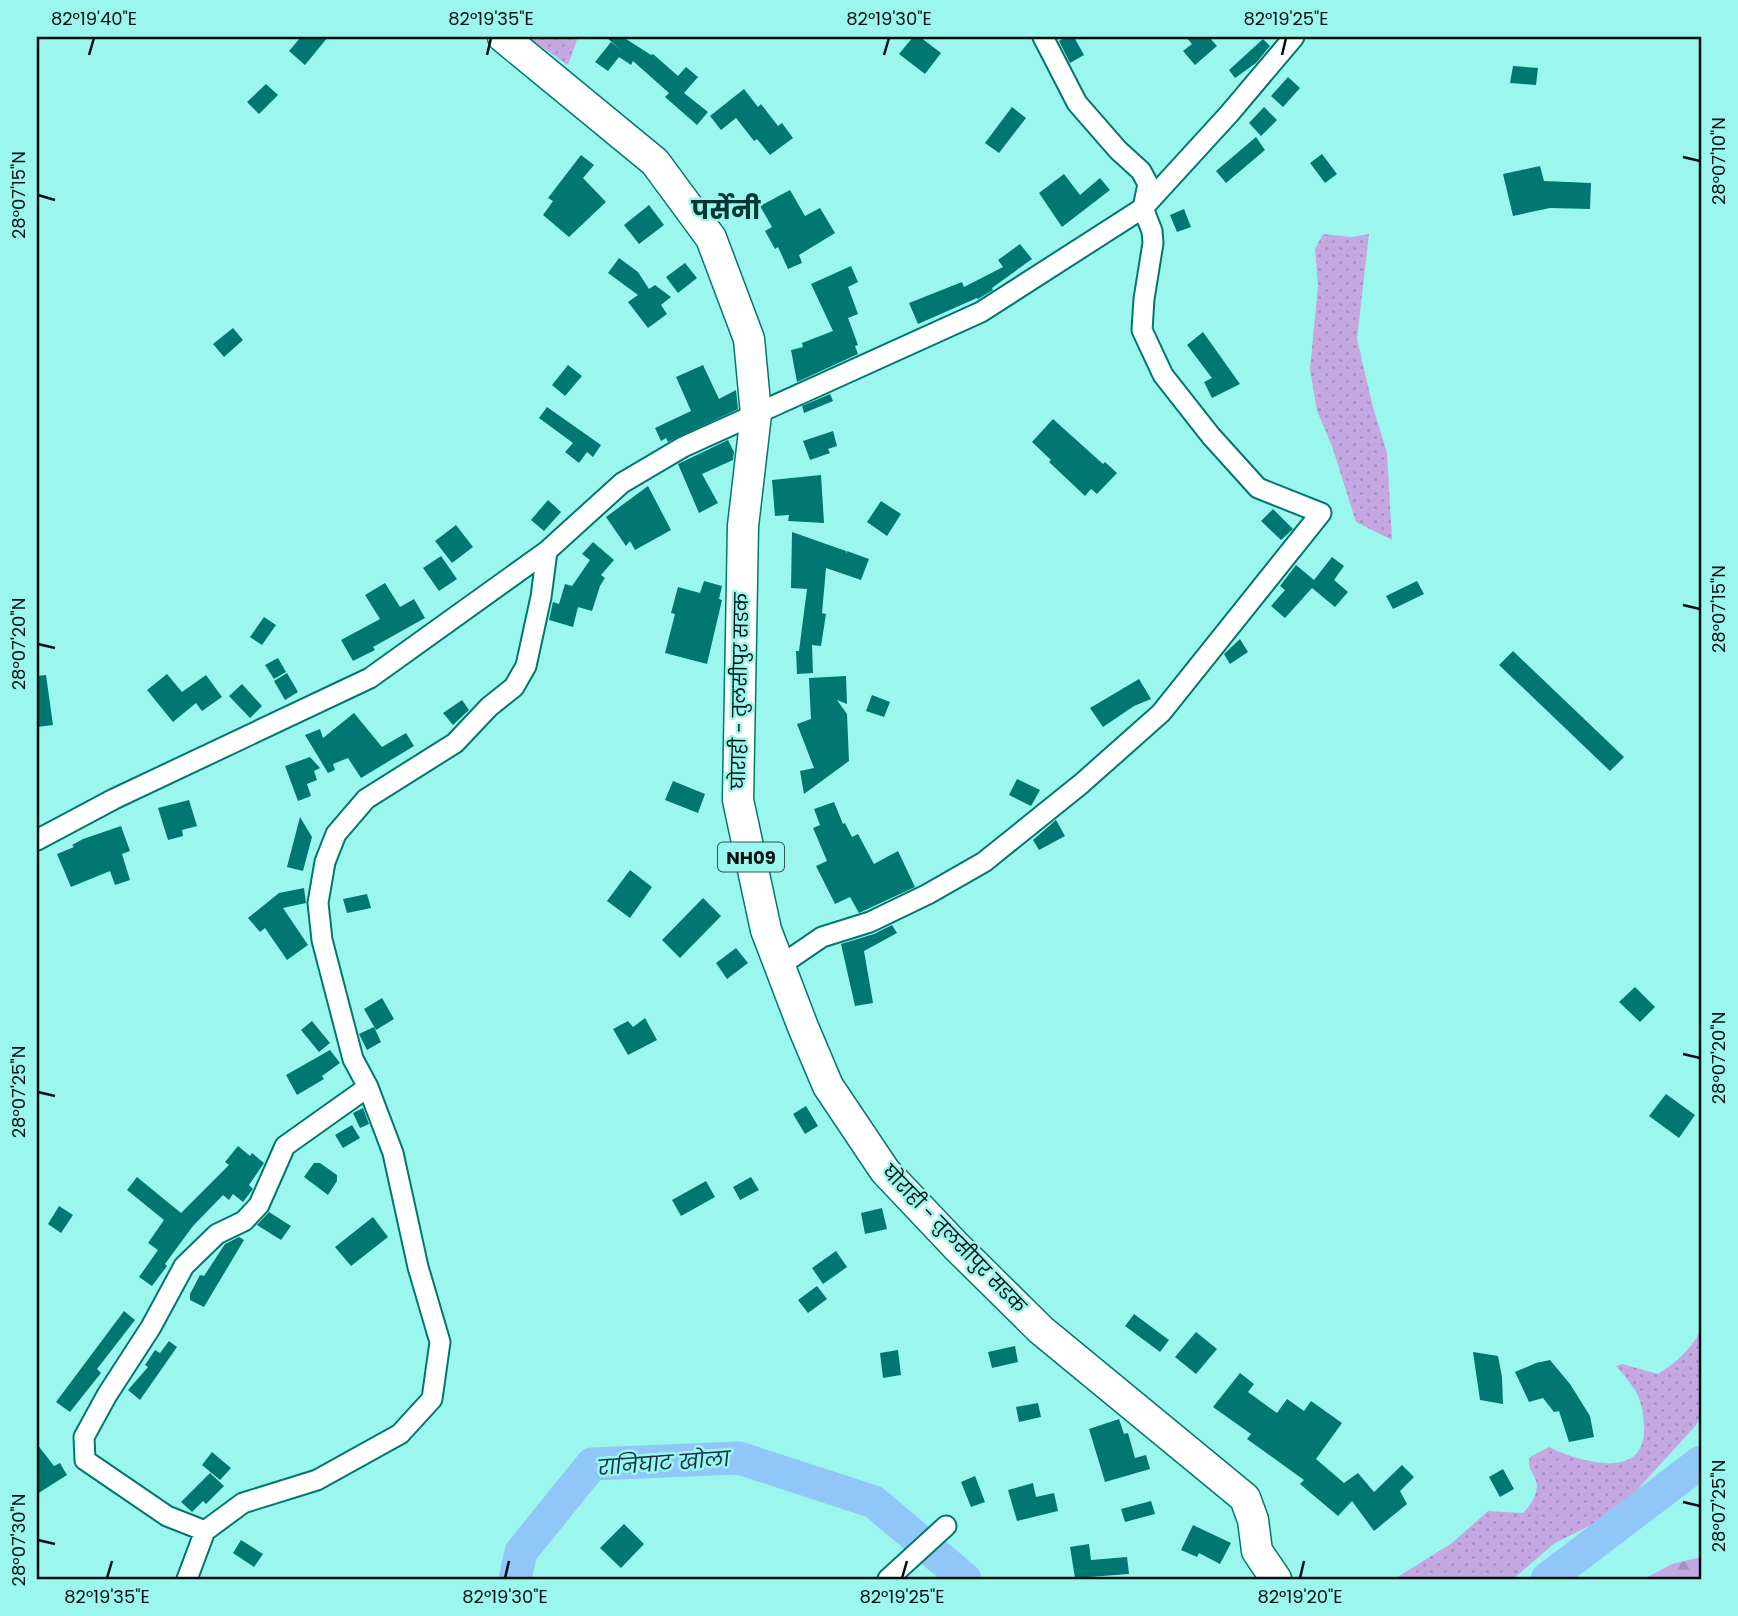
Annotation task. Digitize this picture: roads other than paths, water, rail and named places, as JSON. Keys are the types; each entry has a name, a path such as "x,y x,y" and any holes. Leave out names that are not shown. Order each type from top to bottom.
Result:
{"main road":[{"name":"घोराही - तुलसीपुर सडक","path":"503,37 656,162 710,239 748,339 756,414 743,526 738,800 766,930 828,1086 885,1171 956,1246 1041,1329 1245,1499 1254,1520 1257,1551 1276,1579"}],"street":[{"path":"781,965 822,937 870,922 928,894 984,862 1060,801 1161,713 1321,513 1258,488 1211,436 1163,375 1142,330 1153,243 1152,231 1143,208 1148,184 1141,171 1118,150 1077,103 1043,37"},
{"path":"37,840 114,799 370,678 547,551 622,483 683,447 981,312 1143,208 1229,114 1294,37"},
{"path":"187,1579 205,1531 243,1503 317,1480 400,1434 432,1399 440,1342 418,1267 393,1153 368,1087 352,1059 321,940 318,903 325,862 336,834 366,799 455,743 489,706 514,687 526,666 541,597 547,551"},
{"path":"205,1531 167,1516 85,1460 84,1437 107,1395 151,1327 184,1266 217,1234 244,1221 259,1205 285,1146 368,1087"},
{"path":"888,1579 946,1526"}],"waterway":[{"name":"रानिघाट खोला","path":"515,1579 521,1552 592,1464 739,1458 874,1502 965,1579"},
{"name":"रानिघाट खोला","path":"1547,1579 1701,1462"}],"district":[{"name":"पर्सेनी","path":"726,210"}]}
